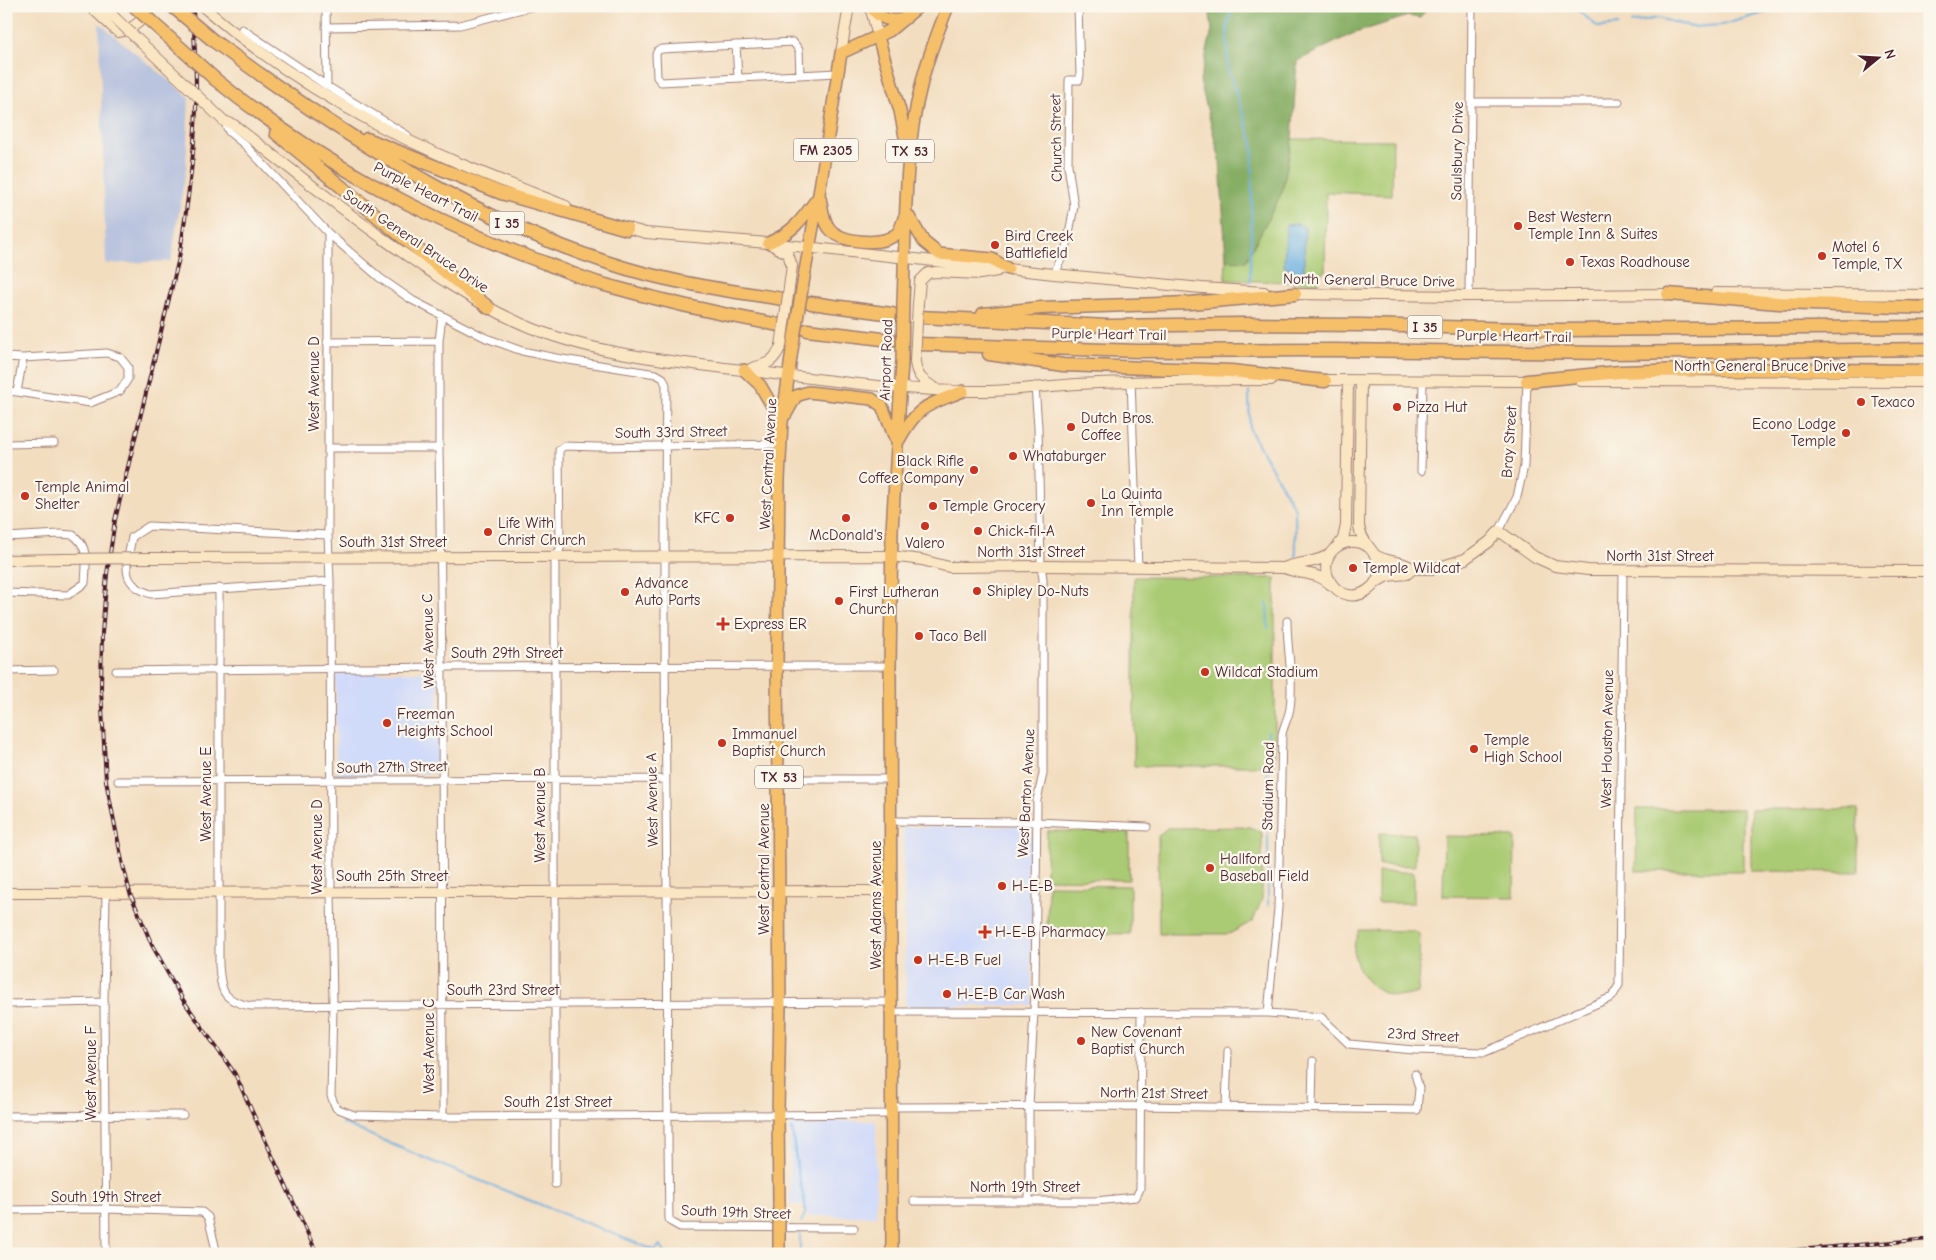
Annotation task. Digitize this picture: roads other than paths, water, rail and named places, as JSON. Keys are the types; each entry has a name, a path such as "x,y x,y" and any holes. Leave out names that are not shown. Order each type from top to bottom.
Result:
{"highway":[{"name":"Purple Heart Trail","path":"134,6 216,80 283,130 358,176 427,214 510,251 597,282 675,304 779,325"},
{"name":"Purple Heart Trail","path":"172,6 215,42 330,124 436,187 529,233 608,263 635,271 716,289 783,299"},
{"path":"216,80 309,162 489,308"},
{"path":"330,124 501,193 627,229"},
{"path":"945,319 1041,308 1190,303 1295,294"},
{"path":"1668,294 1779,303 1930,308"},
{"path":"811,304 892,314"},
{"name":"Purple Heart Trail","path":"920,317 1108,326 1324,324 1561,330 1930,327"},
{"path":"807,330 891,340"},
{"name":"Purple Heart Trail","path":"1325,380 1231,370 1063,365 923,345 1139,351 1341,350 1612,353 1930,349"},
{"path":"1527,380 1620,372 1718,369 1930,371"}],"main road":[{"path":"90,6 118,32 125,31 140,22 152,6"},
{"name":"South General Bruce Drive","path":"104,6 224,121 234,125 334,203 402,252 459,292 489,308 525,325 576,342 608,350 677,362 901,388"},
{"path":"202,6 226,26 306,84 379,126 484,175 627,229 646,233 809,247"},
{"name":"FM 2305","path":"809,247 849,6"},
{"path":"870,6 878,37"},
{"path":"870,6 877,14 886,19 895,20 908,17"},
{"path":"841,53 878,37 908,17 919,6"},
{"name":"Airport Road","path":"891,556 901,388 908,164 920,86 948,6"},
{"name":"Airport Road","path":"878,37 900,111 908,164"},
{"path":"819,194 825,221 829,228 837,235 855,241 872,242 897,234 907,214"},
{"path":"768,243 782,237 794,228 819,194"},
{"path":"907,214 924,242 939,254 992,259 1008,269"},
{"path":"744,370 764,366 775,359 786,348 792,266 788,254 768,243"},
{"name":"North General Bruce Drive","path":"809,247 1054,274 1202,288 1295,294 1469,296 1758,292 1930,294"},
{"name":"West Central Avenue","path":"779,1254 779,479 782,422 789,375 786,348 809,247"},
{"path":"937,389 919,377 915,361 920,281 928,273 980,274 1008,269"},
{"path":"744,370 760,385 782,422"},
{"path":"1348,380 1346,525 1343,539 1326,567 1327,576 1331,585 1338,591 1346,595 1355,595 1364,593 1375,583 1387,576 1407,574 1413,569"},
{"name":"North General Bruce Drive","path":"901,388 986,392 1035,386 1131,381 1930,382"},
{"path":"1361,381 1359,526 1362,538 1368,547 1386,561 1407,564 1413,569 1433,569 1466,559 1489,542 1499,531"},
{"path":"897,444 910,420 918,412 940,400 963,391"},
{"path":"782,422 791,402 796,396 808,392 872,399 882,406 897,444"},
{"name":"North 31st Street","path":"1499,531 1534,557 1555,566 1588,570 1930,572"},
{"path":"1334,551 1346,542 1355,542 1368,547"},
{"name":"North 31st Street","path":"1284,568 1295,563 1312,562 1322,559 1334,551"},
{"path":"1375,583 1379,571 1376,555"},
{"name":"North 31st Street","path":"779,556 891,556 922,560 948,568 1041,566 1284,568 1295,573 1319,576 1331,585"},
{"name":"South 31st Street","path":"6,560 779,556"},
{"name":"West Adams Avenue","path":"891,556 890,1007 892,1254"},
{"name":"South 25th Street","path":"6,893 667,890 730,892 779,890 890,891"}],"street":[{"path":"326,6 327,86"},
{"path":"326,27 460,25 530,7 545,6"},
{"name":"Church Street","path":"1054,274 1067,245 1074,206 1068,165 1069,80 1079,80 1080,75 1078,6"},
{"name":"Saulsbury Drive","path":"1469,296 1472,6"},
{"path":"242,29 327,86 435,152"},
{"path":"800,75 799,50 793,42 658,50 656,54 657,77 662,82 738,78 800,75 838,73"},
{"path":"736,45 738,78"},
{"path":"1471,102 1620,102"},
{"name":"South General Bruce Drive","path":"224,121 229,132 245,145 328,234 380,278 412,300 486,338 522,350 556,358 656,374 663,378"},
{"name":"West Avenue D","path":"328,234 328,558 330,581 333,1005 331,1096 336,1108 339,1109"},
{"name":"West Avenue C","path":"442,316 439,341 438,448 442,667 443,1116"},
{"path":"327,342 439,341"},
{"path":"6,357 23,358 107,353 120,357 128,367 128,380 120,391 90,403 6,391"},
{"path":"18,392 23,358"},
{"name":"West Avenue A","path":"663,378 666,385 665,779 668,1002 667,1116 669,1219 671,1222"},
{"name":"Bray Street","path":"1499,531 1518,497 1524,466 1527,380"},
{"path":"1131,381 1138,567"},
{"path":"1421,471 1423,381"},
{"name":"West Barton Avenue","path":"1029,1200 1029,1106 1035,992 1037,800 1042,774 1044,732 1043,579 1035,386"},
{"path":"6,444 54,444"},
{"name":"South 33rd Street","path":"561,448 564,446 782,444"},
{"path":"328,448 438,448"},
{"name":"West Avenue B","path":"555,1184 554,667 555,556 560,548 559,450 561,448"},
{"path":"328,535 149,526 132,537 126,567 129,580 137,590 152,594 330,581"},
{"path":"6,537 73,535 80,540 84,547 87,563 85,583 68,594 6,593"},
{"name":"West Houston Avenue","path":"1620,908 1623,571"},
{"name":"West Avenue E","path":"219,588 220,984 228,997"},
{"name":"Stadium Road","path":"1268,1013 1278,908 1282,734 1290,709 1290,659 1287,621"},
{"name":"South 29th Street","path":"116,671 442,667 890,666"},
{"path":"6,671 54,670"},
{"name":"South 27th Street","path":"118,781 665,779"},
{"path":"779,779 890,779"},
{"path":"891,822 1037,822 1147,826"},
{"name":"West Avenue F","path":"106,893 104,1002 106,1254"},
{"name":"23rd Street","path":"890,1007 1033,1012 1268,1013 1321,1017 1349,1044 1414,1050 1484,1052 1612,997 1619,985 1620,908"},
{"name":"South 23rd Street","path":"228,997 236,1003 251,1006 668,1002 780,1003 890,1007"},
{"path":"6,1004 104,1002"},
{"path":"1139,1106 1141,1012"},
{"path":"1226,1108 1228,1051"},
{"path":"1312,1108 1313,1060"},
{"name":"North 21st Street","path":"778,1115 1029,1106 1417,1110 1419,1088 1415,1074"},
{"name":"North 19th Street","path":"914,1201 1095,1201 1136,1196 1140,1189 1139,1106"},
{"name":"South 21st Street","path":"339,1109 354,1115 778,1115"},
{"path":"6,1116 183,1115"},
{"name":"South 19th Street","path":"6,1210 106,1209 202,1212 206,1214 216,1254"},
{"name":"South 19th Street","path":"671,1222 680,1227 854,1228"}],"water":[{"path":"1297,224 1305,228 1304,269 1301,272 1285,268 1284,265 1286,225"}],"waterway":[{"path":"1232,6 1227,27 1228,69 1253,144 1250,283"},
{"path":"1573,6 1598,27 1618,25"},
{"path":"1631,23 1658,18 1692,27 1722,25 1788,6"},
{"path":"1249,392 1250,430 1295,509 1296,557"},
{"path":"1267,603 1268,628"},
{"path":"1268,731 1268,906"},
{"path":"344,1118 342,1123 441,1165 654,1250"},
{"path":"792,1129 797,1168 805,1204 805,1214 801,1222"},
{"path":"800,1233 800,1254"},
{"path":"652,1254 660,1245 666,1254"}],"railway":[{"path":"193,6 196,110 185,221 179,258 115,520 107,574 102,633 101,689 106,781 130,893 152,945 183,1000 235,1074 317,1254"},
{"path":"1749,1254 1930,1239"}],"place":[{"name":"Best Western Temple Inn & Suites","path":"1518,226"},
{"name":"Bird Creek Battlefield","path":"995,245"},
{"name":"Motel 6 Temple, TX","path":"1822,256"},
{"name":"Texas Roadhouse","path":"1570,262"},
{"name":"Texaco","path":"1861,402"},
{"name":"Pizza Hut","path":"1397,407"},
{"name":"Dutch Bros. Coffee","path":"1071,427"},
{"name":"Econo Lodge Temple","path":"1846,433"},
{"name":"Whataburger","path":"1013,456"},
{"name":"Black Rifle Coffee Company","path":"974,470"},
{"name":"Temple Animal Shelter","path":"25,496"},
{"name":"La Quinta Inn Temple","path":"1091,503"},
{"name":"Temple Grocery","path":"933,506"},
{"name":"KFC","path":"730,518"},
{"name":"McDonald's","path":"846,518"},
{"name":"Valero","path":"925,526"},
{"name":"Chick-fil-A","path":"978,531"},
{"name":"Life With Christ Church","path":"488,532"},
{"name":"Temple Wildcat","path":"1353,568"},
{"name":"Shipley Do-Nuts","path":"977,591"},
{"name":"Advance Auto Parts","path":"625,592"},
{"name":"First Lutheran Church","path":"839,601"},
{"name":"Express ER","path":"723,624"},
{"name":"Taco Bell","path":"919,636"},
{"name":"Wildcat Stadium","path":"1205,672"},
{"name":"Freeman Heights School","path":"387,723"},
{"name":"Immanuel Baptist Church","path":"722,743"},
{"name":"Temple High School","path":"1474,749"},
{"name":"Hallford Baseball Field","path":"1210,868"},
{"name":"H-E-B","path":"1002,886"},
{"name":"H-E-B Pharmacy","path":"985,932"},
{"name":"H-E-B Fuel","path":"918,960"},
{"name":"H-E-B Car Wash","path":"947,994"},
{"name":"New Covenant Baptist Church","path":"1081,1041"}]}
